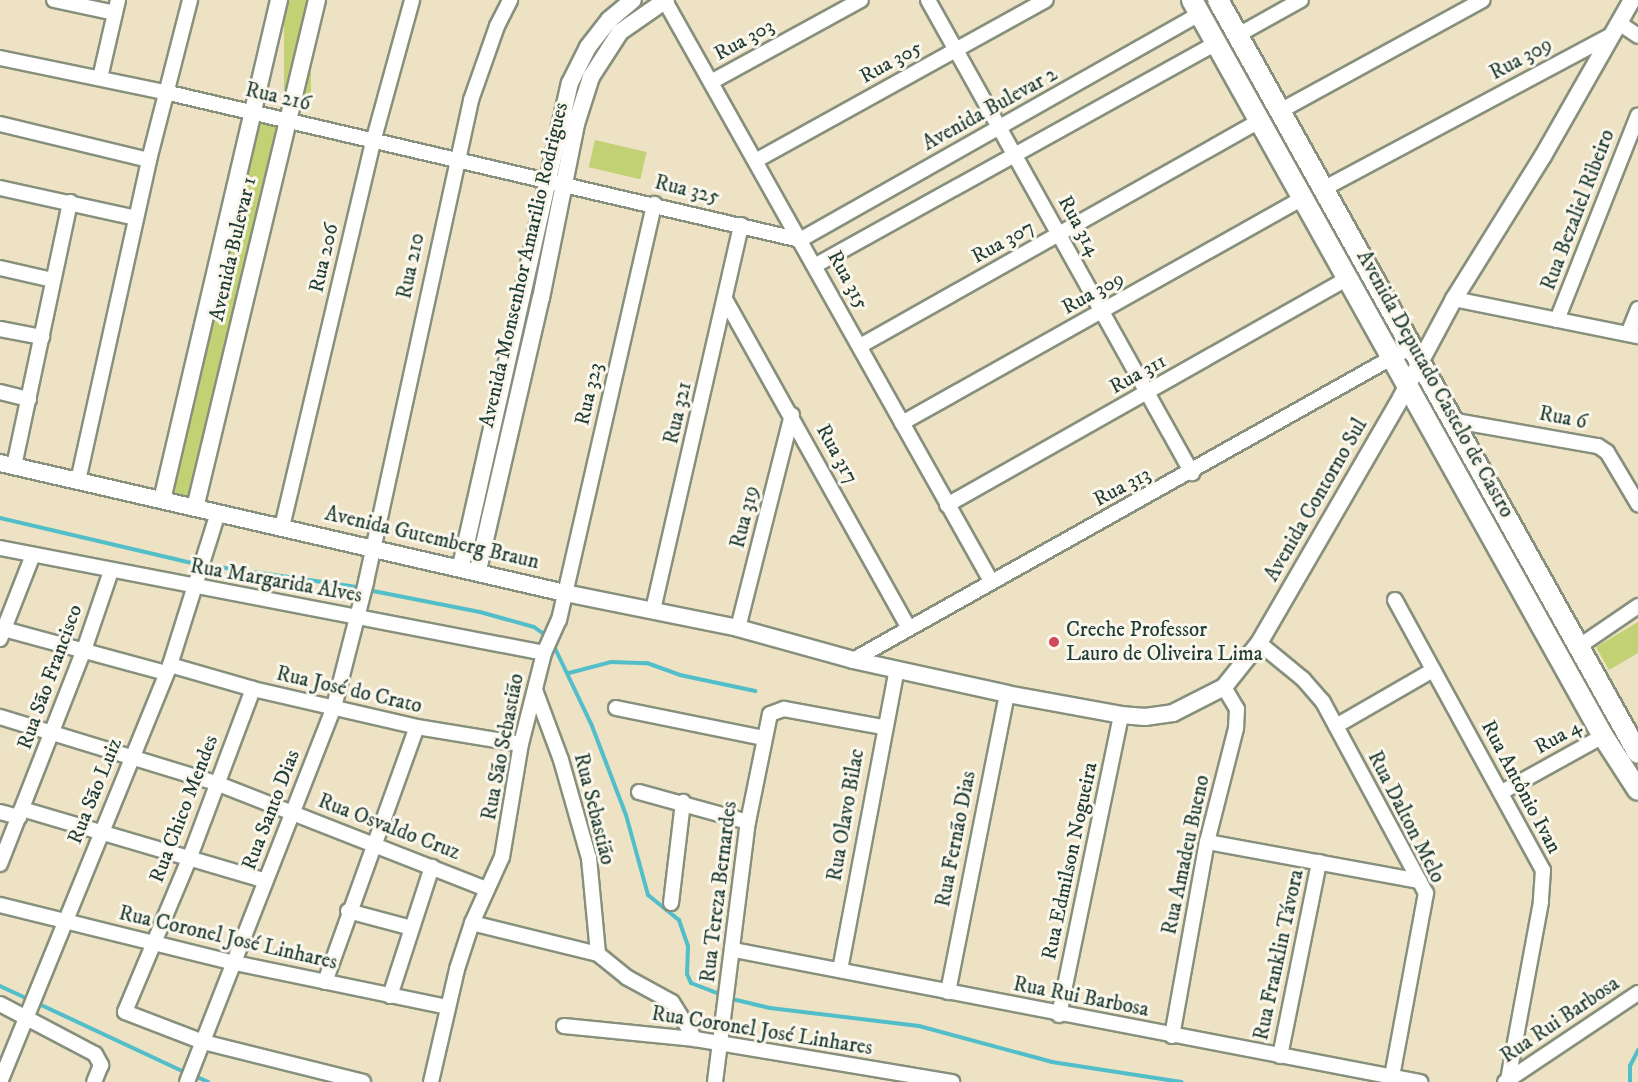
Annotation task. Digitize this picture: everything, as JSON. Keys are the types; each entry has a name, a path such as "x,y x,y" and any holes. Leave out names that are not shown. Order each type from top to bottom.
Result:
{"main road":[{"name":"Avenida Deputado Castelo de Castro","path":"1224,2 1238,36 1323,189 1407,357 1408,386 1603,736 1638,790"},
{"name":"Avenida Deputado Castelo de Castro","path":"1196,7 1348,278 1407,357 1450,420 1638,753"}],"street":[{"path":"54,0 117,6 100,78"},
{"path":"78,481 149,160 169,93 190,0"},
{"name":"Avenida Bulevar 1","path":"162,500 250,112 279,0"},
{"name":"Avenida Bulevar 1","path":"195,508 286,120 317,0"},
{"name":"Rua 206","path":"282,527 373,142 412,0"},
{"name":"Rua 210","path":"372,546 456,161 485,55 510,0"},
{"name":"Avenida Monsenhor Amarilio Rodrigues","path":"461,566 546,180 570,83 588,47 633,0"},
{"name":"Avenida Monsenhor Amarilio Rodrigues","path":"478,570 576,124 600,58 620,32 666,0"},
{"name":"Rua 315","path":"666,0 991,581"},
{"name":"Rua 303","path":"711,82 861,0"},
{"name":"Rua 314","path":"928,0 1192,473"},
{"name":"Rua 305","path":"757,160 1046,0"},
{"path":"1238,36 1301,0"},
{"path":"1280,111 1483,0"},
{"name":"Avenida Contorno Sul","path":"854,660 1007,694 1121,715 1145,717 1173,713 1224,687 1259,643 1408,386 1407,357 1454,299 1543,156 1632,0"},
{"name":"Avenida Bulevar 2","path":"800,240 1001,128 1196,7"},
{"path":"1616,29 1638,36"},
{"name":"Rua 309","path":"1323,189 1616,29"},
{"path":"816,265 1216,43"},
{"name":"Rua 216","path":"0,58 169,93 373,142 546,180"},
{"name":"Rua Bezaliel Ribeiro","path":"1557,320 1638,115"},
{"name":"Rua 307","path":"860,346 1260,121"},
{"path":"0,124 149,160"},
{"name":"Rua 325","path":"546,180 800,240"},
{"path":"0,188 136,218"},
{"name":"Rua 309","path":"902,423 1304,197"},
{"path":"7,465 29,399 70,202"},
{"name":"Rua 323","path":"565,593 654,204"},
{"name":"Rua 321","path":"653,610 726,301 741,225"},
{"path":"0,268 53,280"},
{"name":"Rua 311","path":"947,505 1348,278"},
{"path":"1454,299 1633,335 1638,309"},
{"name":"Rua 317","path":"726,301 909,628"},
{"path":"0,330 42,337"},
{"name":"Rua 313","path":"854,660 991,581 1407,357"},
{"path":"0,392 29,399"},
{"name":"Rua 319","path":"738,628 792,416"},
{"name":"Rua 6","path":"1450,420 1598,446 1607,452 1638,504"},
{"name":"Avenida Gutemberg Braun","path":"7,465 461,566 565,593 738,628 854,660"},
{"name":"Rua São Luiz","path":"0,1082 168,669 197,588 218,513"},
{"name":"Rua Santo Dias","path":"188,1082 334,706 357,617 372,546"},
{"name":"Rua Margarida Alves","path":"0,548 197,588 544,653"},
{"path":"1,632 33,555"},
{"name":"Rua São Francisco","path":"0,864 52,735 111,571"},
{"name":"Rua São Sebastião","path":"431,1082 447,1006 472,923 507,834 521,744 544,653 565,593"},
{"name":"Rua Antônio Ivan","path":"1395,600 1543,870 1543,886 1506,1081"},
{"path":"1578,647 1638,606"},
{"name":"Rua José do Crato","path":"1,632 253,690 334,706 417,727 521,744"},
{"name":"Rua Dalton Melo","path":"1259,643 1312,687 1336,726 1426,893 1392,1077"},
{"name":"Rua Olavo Bilac","path":"840,970 883,727 897,669"},
{"path":"1336,726 1433,670"},
{"name":"Rua Amadeu Bueno","path":"1172,1036 1207,842 1237,720 1237,709 1224,687"},
{"name":"Rua Chico Mendes","path":"203,1042 128,1015 123,1008 190,857 253,690"},
{"name":"Rua Sebastião","path":"535,690 561,760 589,858 598,954"},
{"name":"Rua Fernão Dias","path":"948,992 1007,694"},
{"path":"616,708 763,738"},
{"name":"Rua Tereza Bernardes","path":"715,1082 734,950 748,822 763,738 773,711 784,709 883,727"},
{"name":"Rua Edmilson Nogueira","path":"1059,1014 1121,715"},
{"name":"Rua Osvaldo Cruz","path":"0,717 52,735 132,756 216,783 487,889"},
{"path":"325,982 348,911 417,727"},
{"name":"Rua 4","path":"1502,792 1603,736"},
{"path":"639,792 683,802 748,822"},
{"path":"671,903 683,802"},
{"path":"0,812 21,813 101,832 266,881"},
{"path":"1207,842 1419,881"},
{"name":"Rua Franklin Távora","path":"1280,1056 1319,862"},
{"path":"390,996 432,867"},
{"name":"Rua Coronel José Linhares","path":"0,905 235,963 447,1006"},
{"path":"348,911 412,928"},
{"path":"472,923 598,954 626,977 672,1002 695,1039"},
{"name":"Rua Rui Barbosa","path":"734,950 1420,1082"},
{"name":"Rua Rui Barbosa","path":"1506,1081 1638,993"},
{"path":"0,1004 94,1054 101,1065 94,1082"},
{"name":"Rua Coronel José Linhares","path":"564,1026 695,1039 952,1082"},
{"path":"203,1042 363,1082"}],"green space":[{"path":"284,0 311,0 311,109 284,109"},
{"path":"256,120 280,126 188,497 164,491"},
{"path":"595,140 647,152 640,179 589,167"},
{"path":"1638,622 1638,653 1609,670 1596,647"}],"waterway":[{"path":"0,518 192,563"},
{"path":"212,566 356,587"},
{"path":"373,591 480,612 534,627 548,637"},
{"path":"552,642 592,726 626,815 648,895 679,920 688,946 687,974 691,983 722,995"},
{"path":"569,673 611,662 647,663 680,675 755,691"},
{"path":"0,986 24,997"},
{"path":"728,998 770,1008 919,1026 1052,1062 1181,1082"},
{"path":"39,1004 182,1071"},
{"path":"1630,1082 1630,1066 1638,1050"},
{"path":"197,1077 208,1082"}],"place":[{"name":"Creche Professor Lauro de Oliveira Lima","path":"1054,642"}]}
